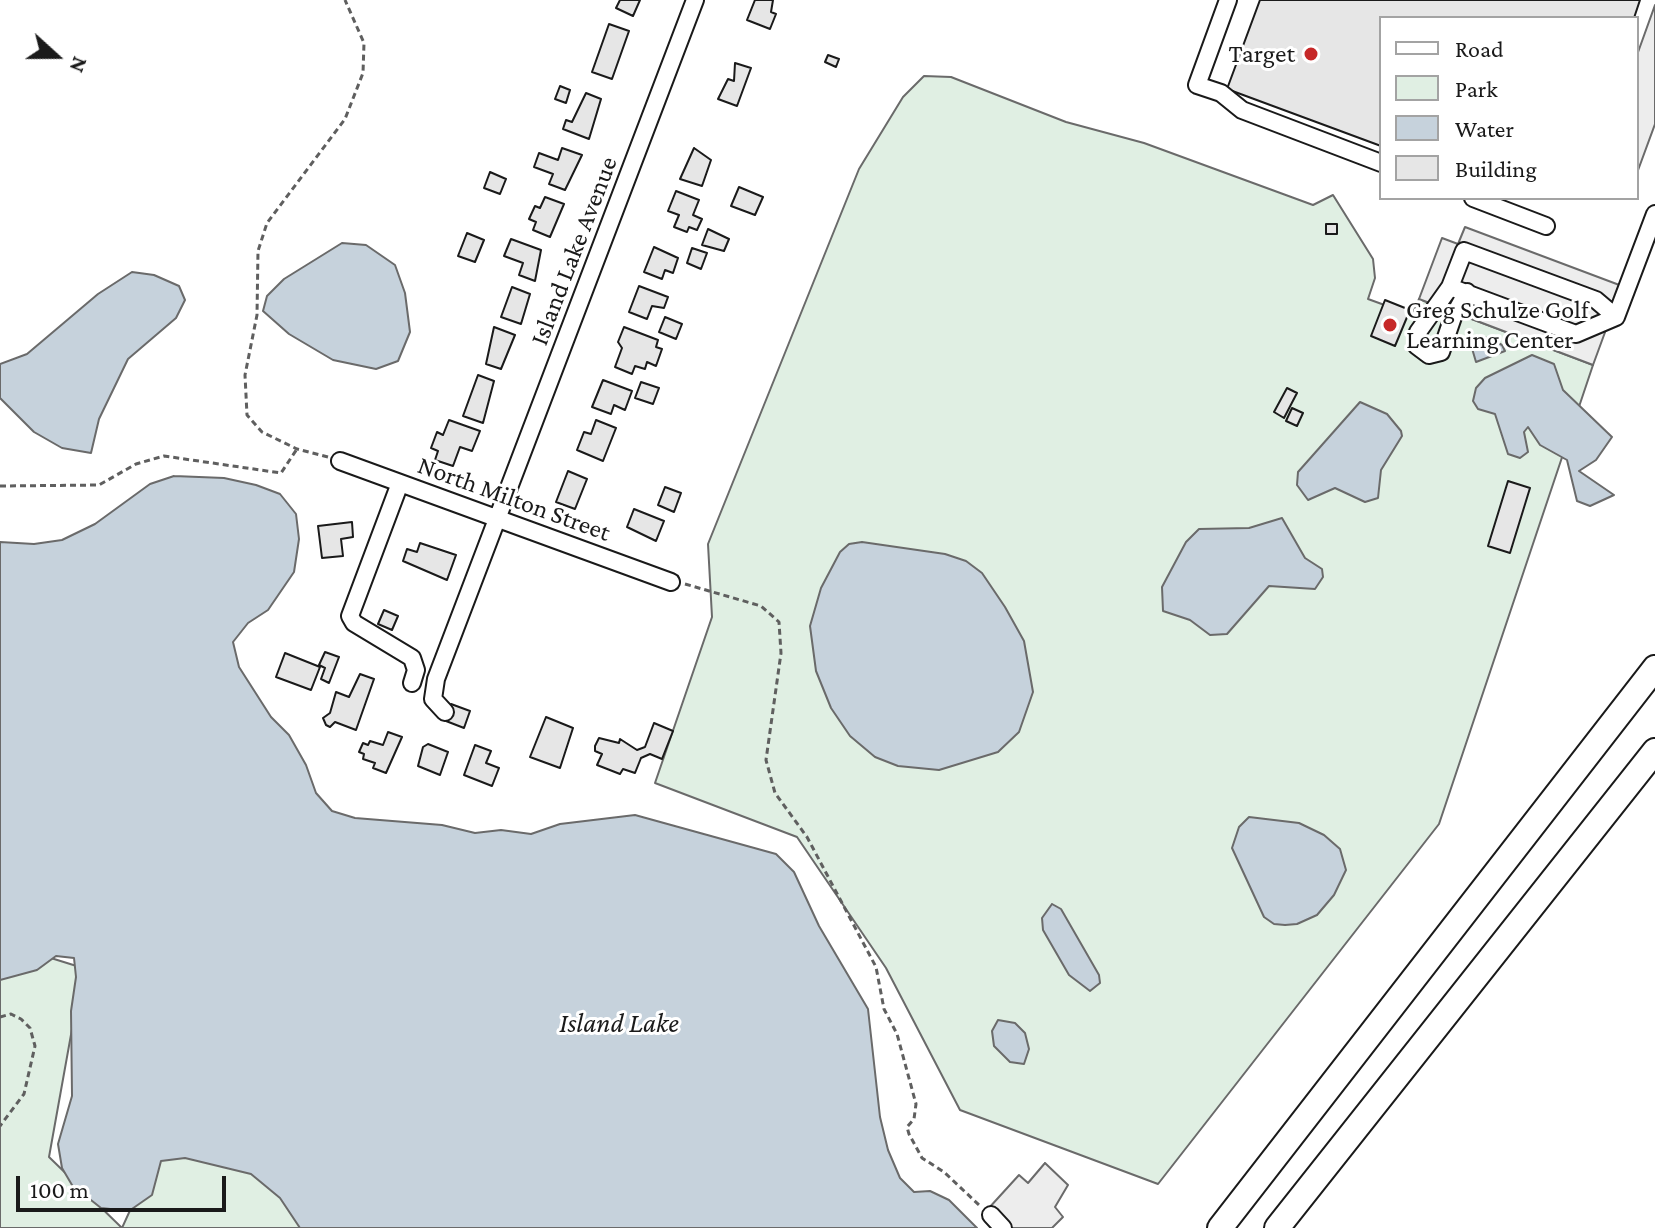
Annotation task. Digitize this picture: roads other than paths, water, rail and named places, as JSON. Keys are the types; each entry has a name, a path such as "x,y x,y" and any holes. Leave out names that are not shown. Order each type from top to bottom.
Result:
{"highway":[{"path":"1220,1228 1655,668"},
{"path":"1277,1228 1655,751"}],"street":[{"name":"Island Lake Avenue","path":"445,712 433,699 436,679 695,0"},
{"path":"1228,0 1197,85 1221,93 1242,110 1379,162"},
{"path":"1478,200 1546,226"},
{"path":"1450,287 1576,334 1616,317 1655,214"},
{"path":"1467,292 1453,317 1441,352 1429,355 1417,346 1418,332 1450,287 1464,251 1596,300 1616,317"},
{"name":"North Milton Street","path":"340,461 671,582"},
{"path":"400,483 350,616 354,623 412,658 416,670 412,683"},
{"path":"991,1215 1003,1228"}],"water":[{"path":"342,243 366,245 395,265 405,293 410,332 398,361 376,369 333,360 289,334 263,311 267,296 284,279"},
{"path":"132,272 154,275 179,286 185,300 176,318 128,359 99,419 91,453 62,448 34,432 0,398 0,364 27,354 98,294"},
{"path":"1478,337 1489,338 1502,345 1505,351 1476,362 1471,345"},
{"path":"1532,355 1554,364 1563,390 1612,437 1596,460 1579,471 1614,495 1590,506 1577,501 1567,460 1540,445 1528,427 1524,432 1528,452 1520,458 1508,454 1495,414 1478,409 1473,401 1476,388 1485,378"},
{"path":"1360,402 1387,414 1402,436 1381,470 1378,498 1365,502 1335,488 1308,500 1297,485 1298,472"},
{"name":"Island Lake","path":"174,476 224,478 256,485 280,494 296,514 299,539 294,572 268,610 248,623 233,642 239,667 271,717 289,735 306,765 316,793 332,811 355,818 442,825 475,833 501,830 531,834 560,824 635,815 776,854 794,872 819,926 868,1009 880,1117 888,1150 900,1178 914,1192 930,1191 949,1200 977,1228 300,1228 280,1198 251,1174 185,1158 161,1161 152,1195 129,1211 101,1208 72,1185 62,1168 58,1144 72,1096 74,958 56,956 37,970 0,980 0,542 34,544 62,540 95,524 150,484"},
{"path":"1282,518 1305,558 1322,569 1323,577 1315,589 1269,586 1227,634 1210,635 1190,620 1163,611 1162,587 1186,542 1199,529 1249,528"},
{"path":"862,542 945,554 966,561 982,573 1005,607 1024,641 1033,692 1019,732 998,752 939,770 898,766 875,757 850,736 831,708 816,671 810,626 821,588 840,552 849,544"},
{"path":"1249,817 1299,823 1324,835 1340,849 1346,870 1334,895 1317,915 1297,924 1285,925 1274,924 1264,917 1232,848 1239,827"},
{"path":"1052,904 1061,909 1099,975 1100,983 1090,991 1069,975 1043,930 1042,918"},
{"path":"998,1020 1015,1023 1025,1033 1029,1049 1024,1064 1010,1062 994,1046 992,1031"}],"place":[{"name":"Target","path":"1311,54"},
{"name":"Greg Schulze Golf Learning Center","path":"1390,325"}]}
